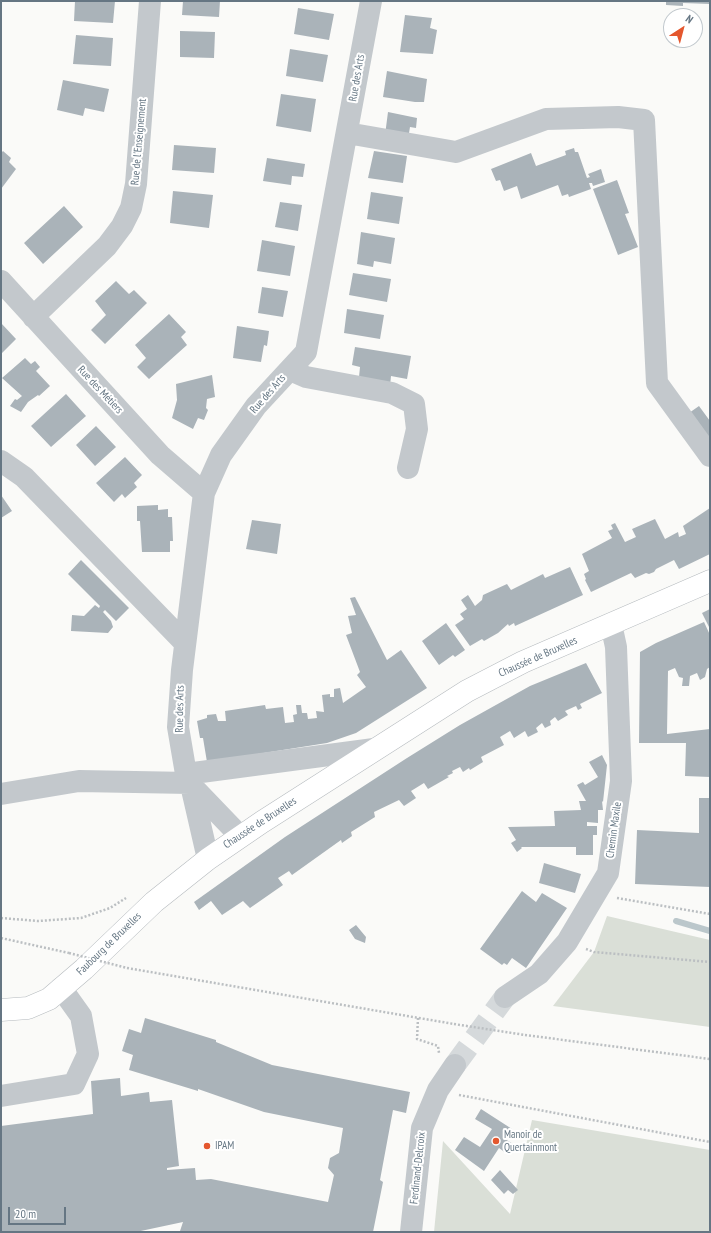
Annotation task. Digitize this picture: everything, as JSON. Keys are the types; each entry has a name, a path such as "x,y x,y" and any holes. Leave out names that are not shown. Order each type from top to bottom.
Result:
{"main road":[{"name":"Chaussée de Bruxelles","path":"208,858 374,749 496,675 710,581"},
{"name":"Faubourg de Bruxelles","path":"1,1010 28,1008 49,998 84,969 154,902 208,858"}],"street":[{"name":"Rue de l'Enseignement","path":"33,317 107,246 122,226 131,208 136,184 150,1"},
{"name":"Rue des Arts","path":"208,858 189,781 178,727 185,643 204,493 221,455 256,406 306,352 371,1"},
{"path":"347,133 456,152 546,119 618,117 644,120 657,383 710,456"},
{"name":"Rue des Métiers","path":"1,281 160,455 204,493"},
{"path":"290,370 306,377 392,393 414,404 417,428 408,468"},
{"path":"1,461 24,477 185,643"},
{"name":"Chemin Maxile","path":"505,997 539,974 567,942 608,873 621,781 616,647 611,624"},
{"name":"Chaussée de Bruxelles","path":"1,794 79,781 189,781 374,749"},
{"path":"189,781 240,836"},
{"path":"1,1096 74,1084 88,1054 82,1016 61,988"},
{"name":"Ferdinand-Delcroix","path":"412,1232 422,1128 438,1090 453,1068"}],"path":[{"path":"595,894 710,914"},
{"path":"1,918 38,921 81,918 110,908 127,897"},
{"path":"1,938 127,968 454,1024 710,1060"},
{"path":"567,942 594,952 710,962"},
{"path":"418,1018 417,1038 438,1046 440,1060 453,1068"},
{"path":"438,1090 495,1103 710,1142"}],"shaded area":[{"path":"607,916 710,940 710,1027 553,1006 594,952"},
{"path":"532,1120 710,1150 710,1232 434,1232 443,1141 510,1214"}],"building":[{"path":"75,1 115,1 113,23 74,21"},
{"path":"183,1 220,1 219,17 182,15"},
{"path":"666,1 710,1 710,4 683,3 683,6 666,5"},
{"path":"298,8 334,14 329,40 294,34"},
{"path":"405,15 432,18 430,28 437,30 433,54 400,52"},
{"path":"180,31 215,32 214,58 180,57"},
{"path":"76,35 113,38 111,66 73,64"},
{"path":"290,49 328,55 323,82 286,76"},
{"path":"387,71 427,79 424,102 383,97"},
{"path":"63,80 109,89 104,112 85,108 83,116 57,110"},
{"path":"281,94 316,99 311,132 276,126"},
{"path":"388,112 417,118 416,128 410,127 408,139 385,135"},
{"path":"174,145 216,148 214,173 172,170"},
{"path":"574,148 575,152 578,152 587,178 590,177 588,174 601,169 605,182 593,186 592,183 589,183 591,189 569,197 568,194 562,196 558,185 521,199 517,186 504,191 500,180 496,181 491,169 531,153 536,166 566,155 565,151"},
{"path":"3,151 11,158 9,162 16,169 1,189 1,153"},
{"path":"374,151 407,156 403,183 368,178"},
{"path":"267,158 305,164 303,177 292,176 291,185 263,181"},
{"path":"617,180 629,213 625,214 638,247 618,255 593,189"},
{"path":"173,191 213,195 209,228 170,223"},
{"path":"371,192 403,197 399,224 367,219"},
{"path":"280,202 302,205 298,231 275,227"},
{"path":"64,206 83,227 43,264 24,243"},
{"path":"361,232 395,238 391,264 374,261 373,267 357,264"},
{"path":"262,240 295,246 290,276 257,271"},
{"path":"353,273 391,279 387,302 349,295"},
{"path":"116,281 129,294 134,290 147,303 105,344 91,330 106,315 95,301"},
{"path":"262,287 288,291 283,317 258,313"},
{"path":"347,309 384,315 380,339 344,333"},
{"path":"169,314 186,332 181,337 187,345 149,379 137,367 146,358 135,345"},
{"path":"1,323 16,339 1,354"},
{"path":"237,326 269,331 267,346 264,345 261,362 233,358"},
{"path":"355,347 411,356 407,379 391,376 390,386 359,377 360,367 352,365"},
{"path":"25,358 31,364 35,361 40,367 36,371 50,386 39,396 38,395 28,402 21,412 10,406 15,399 17,400 22,396 2,378"},
{"path":"212,375 215,397 207,399 206,408 208,410 204,420 198,418 193,429 172,418 177,400 176,384"},
{"path":"66,394 86,416 51,447 31,426"},
{"path":"699,406 710,421 710,442 689,413"},
{"path":"96,426 116,447 95,466 76,445"},
{"path":"125,457 142,475 134,483 137,487 125,498 122,494 114,502 96,483"},
{"path":"1,495 12,511 1,518"},
{"path":"158,505 158,510 168,509 168,517 172,517 173,541 170,541 170,552 142,552 140,521 137,521 137,506"},
{"path":"710,508 710,554 679,569 674,560 649,574 646,573 635,578 631,573 591,592 585,580 584,574 589,571 582,554 612,538 608,531 613,529 611,525 615,523 625,542 636,537 632,529 655,519 665,539 678,532 679,537 686,534 683,526"},
{"path":"252,520 281,524 277,554 246,549"},
{"path":"81,560 129,608 116,621 105,610 103,612 111,621 113,627 108,633 71,631 72,615 84,616 95,605 99,608 100,606 68,574"},
{"path":"570,567 583,595 515,626 514,623 509,626 508,624 498,633 484,641 482,639 470,646 455,625 464,619 460,614 467,609 461,600 468,595 475,606 482,600 483,595 507,584 511,590 543,574 545,578"},
{"path":"355,597 387,660 401,650 427,688 356,733 327,743 207,762 203,738 200,738 197,721 207,718 207,715 216,714 218,721 226,721 225,711 265,705 266,709 283,707 285,723 294,722 293,715 297,714 296,705 301,705 302,713 307,713 308,719 317,718 316,711 324,712 322,695 330,694 330,697 334,697 334,689 340,688 343,703 366,687 357,675 360,672 346,635 352,633 348,616 356,615 350,598"},
{"path":"710,609 710,629 702,613"},
{"path":"704,622 710,635 710,667 707,669 705,677 700,680 697,673 690,676 689,686 682,686 683,678 679,677 675,668 668,671 667,734 710,729 710,777 685,776 686,743 639,743 640,652 656,643"},
{"path":"446,623 465,650 455,657 453,655 439,665 422,641"},
{"path":"586,663 602,693 580,704 582,708 578,710 576,706 565,711 568,715 558,721 555,717 550,721 551,725 545,728 542,723 536,728 538,732 528,737 525,731 514,738 510,731 500,737 504,745 481,757 483,762 470,770 469,768 463,772 460,767 452,771 453,773 447,776 449,777 428,789 424,783 411,791 416,798 404,806 399,800 374,812 375,817 351,832 352,836 342,843 341,840 292,875 289,871 278,878 283,885 250,908 243,901 222,915 211,901 199,910 194,902 285,837 460,725 530,686"},
{"path":"602,755 607,765 603,802 602,801 603,810 598,810 598,823 587,822 587,826 597,826 597,835 593,835 593,855 576,855 576,847 521,847 522,848 517,852 511,843 516,840 508,827 555,826 554,811 581,810 579,801 586,801 577,785 583,782 585,785 598,777 589,762"},
{"path":"699,798 710,798 710,887 635,884 637,830 699,833"},
{"path":"544,863 581,874 575,893 539,883"},
{"path":"522,891 536,902 542,893 567,908 526,968 512,958 507,965 504,963 502,965 480,949"},
{"path":"356,925 366,937 365,943 355,939 349,930"},
{"name":"IPAM","path":"145,1018 216,1040 216,1042 272,1065 410,1092 406,1113 393,1110 380,1180 383,1182 373,1232 186,1232 180,1231 183,1222 136,1232 1,1232 1,1126 93,1114 91,1081 120,1078 121,1096 149,1092 150,1102 172,1100 179,1166 167,1168 167,1170 195,1168 196,1180 211,1179 328,1202 334,1175 328,1168 330,1158 339,1153 343,1128 264,1112 198,1089 198,1091 129,1070 133,1055 122,1051 129,1029 141,1033"},
{"name":"Manoir de Quertainmont","path":"481,1109 512,1129 505,1139 513,1144 506,1153 499,1148 484,1171 455,1150 464,1137 480,1147 492,1129 475,1119"},
{"path":"500,1170 518,1190 513,1194 508,1190 504,1194 491,1180"}],"waterway":[{"path":"676,921 710,931"}],"tunnel":[{"path":"455,1065 505,997"}],"place":[{"name":"Manoir de Quertainmont","path":"496,1141"},
{"name":"IPAM","path":"207,1146"}]}
